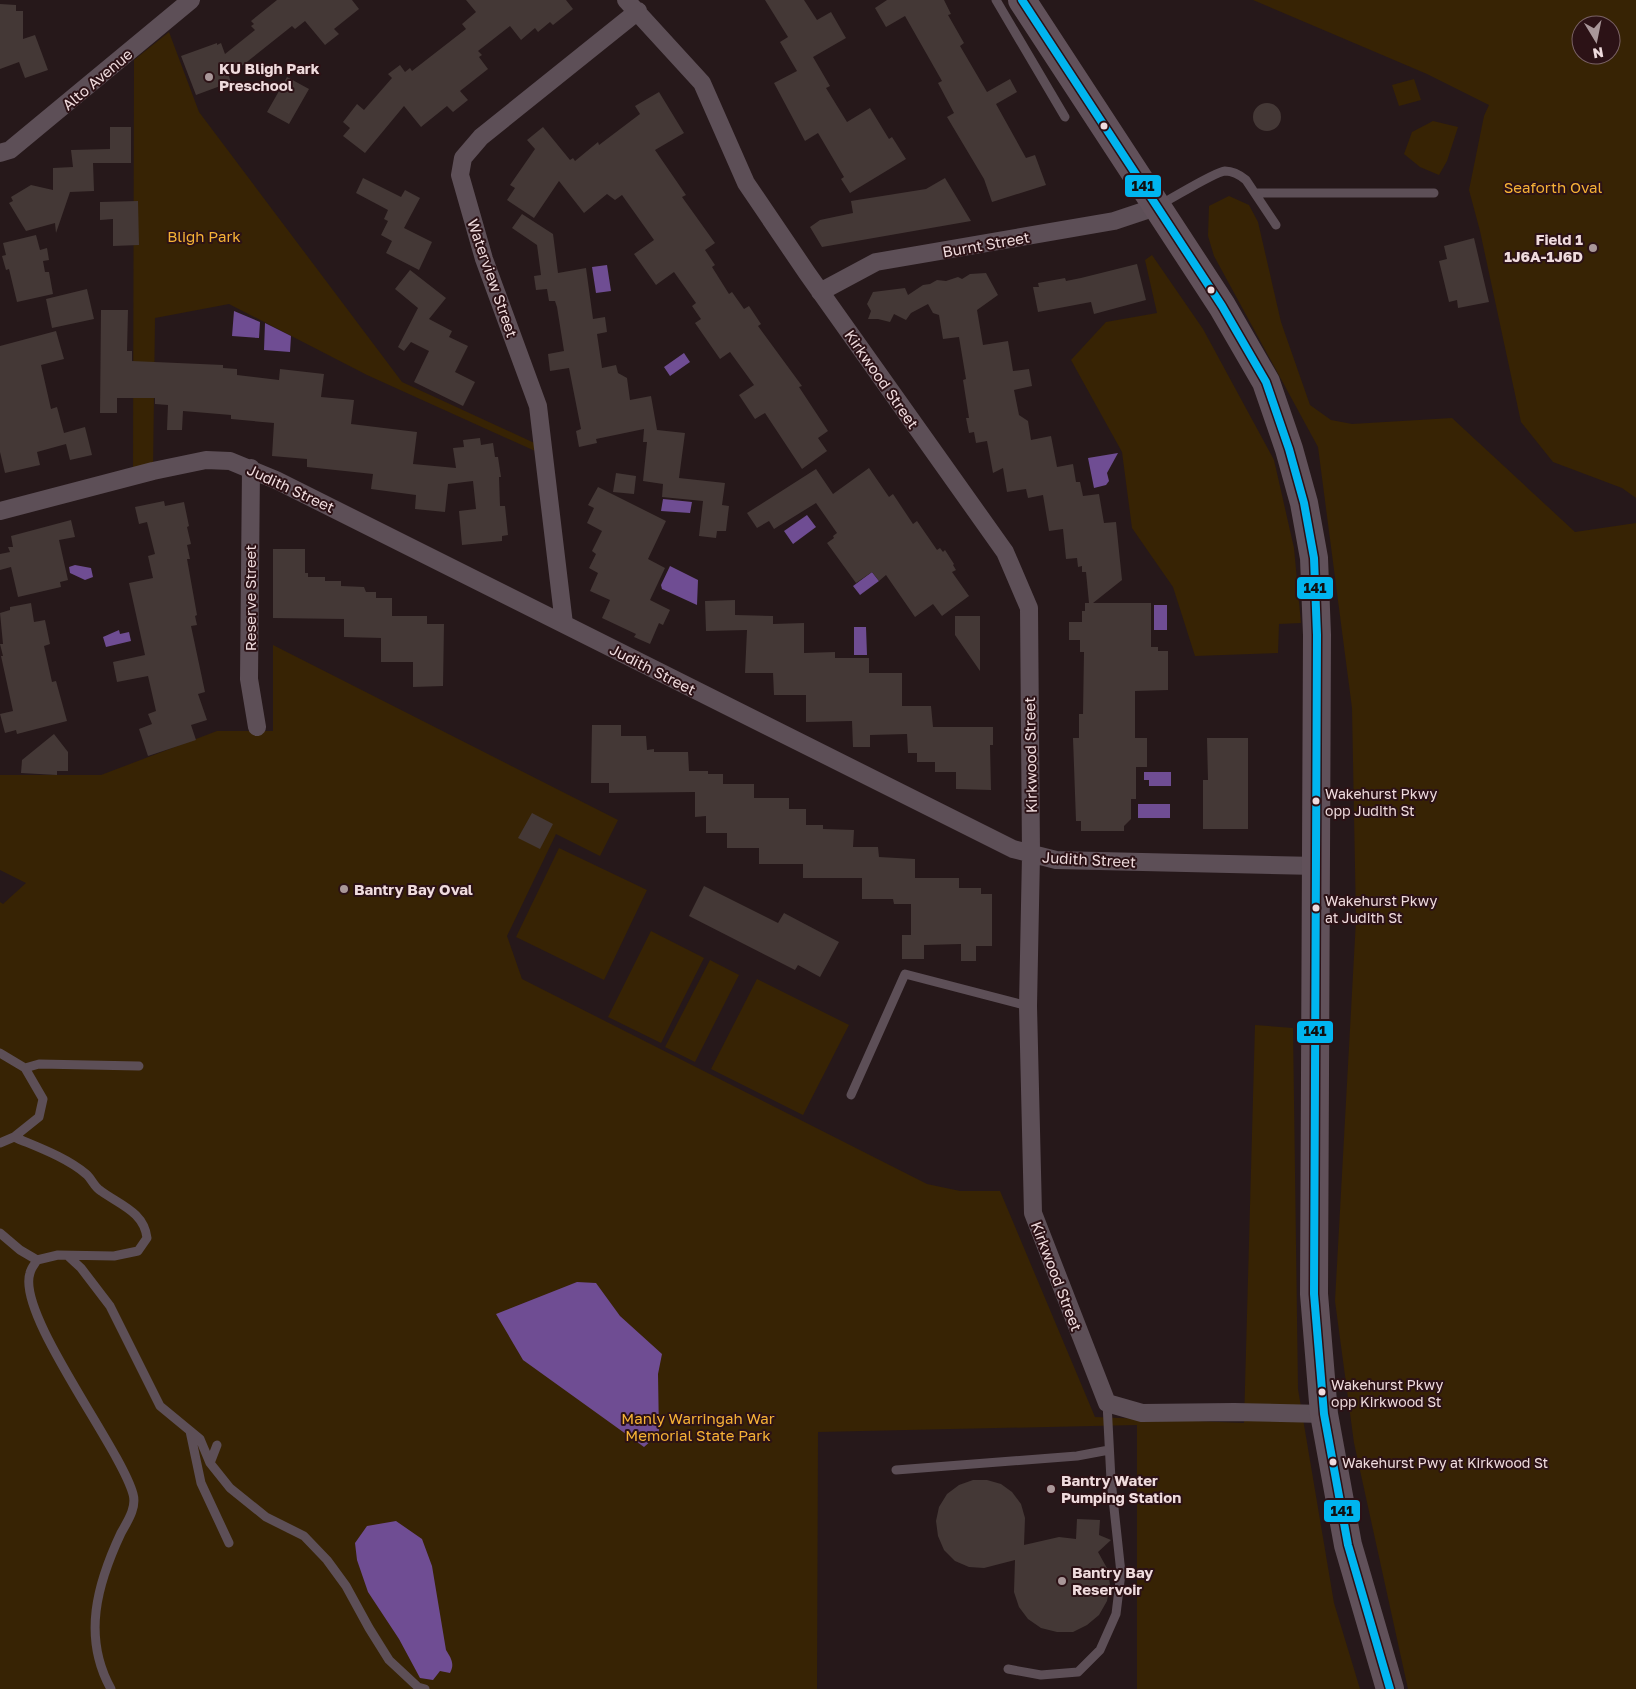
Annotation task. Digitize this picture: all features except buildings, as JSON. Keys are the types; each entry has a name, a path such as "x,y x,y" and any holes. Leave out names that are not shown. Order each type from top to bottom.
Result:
{"main road":[{"path":"1022,0 1227,314 1266,382 1289,449 1304,503 1314,558 1317,636 1314,1294 1324,1414 1348,1545 1390,1689"}],"street":[{"name":"Alto Avenue","path":"0,154 10,150 191,0"},
{"name":"Kirkwood Street","path":"632,5 702,83 746,184 820,292 1005,552 1029,608 1032,855 1028,1006 1033,1213 1107,1403"},
{"name":"Waterview Street","path":"564,624 538,406 484,259 460,174 463,158 481,137 632,5"},
{"name":"Burnt Street","path":"820,292 876,262 1114,221 1156,206"},
{"name":"Judith Street","path":"0,511 153,471 206,460 230,461 251,468 1013,849 1056,860 1317,866"},
{"name":"Reserve Street","path":"251,468 250,679 257,727"},
{"path":"1107,1403 1142,1413 1234,1412 1324,1414"}],"lane":[{"path":"996,0 1065,117"},
{"path":"1156,206 1214,175 1226,171 1239,175 1256,193 1276,225"},
{"path":"1256,193 1434,193"},
{"path":"851,1095 905,974 1028,1006"},
{"path":"0,1053 25,1068 43,1099 38,1117 14,1137 0,1143"},
{"path":"25,1068 39,1064 139,1066"},
{"path":"0,1233 20,1250 37,1260 58,1255 114,1256 138,1251 148,1238 146,1226 137,1215 98,1190 86,1174 53,1154 14,1137"},
{"path":"68,1256 81,1268 110,1306 160,1406 200,1439 210,1463 230,1488 266,1517 304,1536 327,1560 346,1586 389,1660 418,1687 425,1689"},
{"path":"37,1260 29,1273 30,1290 36,1310 77,1393 112,1448 133,1495 134,1506 107,1564 94,1614 99,1659 104,1676 112,1689"},
{"path":"1008,1669 1041,1675 1078,1672 1100,1650 1116,1614 1121,1573 1109,1450 1107,1403"},
{"path":"190,1431 201,1483 229,1543"},
{"path":"210,1463 217,1445"},
{"path":"896,1470 1077,1456 1109,1450"}],"green space":[{"name":"Seaforth Oval","path":"1253,0 1636,0 1636,498 1622,488 1553,462 1521,422 1480,231 1469,190 1484,116 1489,105 1427,74"},
{"name":"Bligh Park","path":"169,32 199,112 402,382 543,447 544,455 367,375 229,304 155,318 153,471 133,476 134,60"},
{"path":"1414,79 1421,100 1399,106 1392,85"},
{"path":"1433,121 1458,127 1447,161 1439,175 1420,167 1404,154 1412,132"},
{"path":"1229,196 1249,205 1258,222 1281,322 1310,405 1331,420 1352,424 1452,418 1575,532 1636,523 1636,1689 1408,1689 1354,1443 1335,1301 1356,920 1352,708 1318,447 1214,256 1208,236 1209,206"},
{"path":"1152,255 1203,329 1274,460 1294,548 1301,623 1279,624 1278,653 1195,656 1173,587 1132,528 1122,452 1071,360 1106,322 1157,313 1145,260"},
{"name":"Manly Warringah War Memorial State Park","path":"273,645 618,820 600,856 556,834 507,936 522,979 927,1184 960,1191 1000,1191 1095,1417 1244,1423 1255,1025 1293,1028 1298,1389 1334,1603 1360,1689 1137,1689 1137,1425 818,1432 817,1689 0,1689 0,902 3,904 26,883 0,870 0,775 101,775 217,731 273,731"},
{"path":"559,848 647,890 604,980 516,937"},
{"path":"651,931 704,958 661,1043 608,1017"},
{"path":"710,960 739,975 695,1062 665,1047"},
{"path":"757,979 849,1025 803,1115 711,1069"}],"shaded area":[{"path":"607,265 611,291 596,293 592,267"},
{"path":"234,311 260,322 259,338 232,336"},
{"path":"265,323 291,336 290,352 264,350"},
{"path":"684,353 690,362 670,376 664,367"},
{"path":"1118,453 1107,473 1109,481 1106,485 1094,488 1088,458"},
{"path":"663,499 692,502 690,513 661,511"},
{"path":"807,515 816,527 793,544 784,531"},
{"path":"75,565 91,568 93,577 85,580 70,573 69,567"},
{"path":"670,566 698,580 697,605 662,589 661,585"},
{"path":"872,572 879,581 860,595 853,586"},
{"path":"1154,605 1167,605 1167,630 1154,630"},
{"path":"854,627 866,627 867,655 854,655"},
{"path":"119,630 120,634 129,632 131,641 106,647 103,637"},
{"path":"1144,772 1171,772 1171,786 1149,786 1149,780 1144,780"},
{"path":"1138,804 1170,804 1170,818 1138,818"},
{"path":"577,1282 596,1283 620,1316 662,1354 658,1374 659,1434 644,1447 523,1360 496,1314"},
{"path":"396,1521 422,1539 432,1566 446,1650 452,1664 450,1673 440,1671 433,1680 420,1678 399,1639 368,1592 357,1560 355,1543 367,1526"}],"transit line":[{"name":"141","path":"1022,0 1222,306 1266,382 1289,449 1304,503 1314,558 1317,635 1314,1294 1324,1414 1348,1545 1390,1689"}],"place":[{"name":"KU Bligh Park Preschool","path":"209,77"},
{"name":"Field 1 1J6A-1J6D","path":"1593,248"},
{"name":"Wakehurst Pkwy opp Judith St","path":"1316,801"},
{"name":"Bantry Bay Oval","path":"344,889"},
{"name":"Wakehurst Pkwy at Judith St","path":"1316,908"},
{"name":"Wakehurst Pkwy opp Kirkwood St","path":"1322,1392"},
{"name":"Wakehurst Pwy at Kirkwood St","path":"1333,1462"},
{"name":"Bantry Water Pumping Station","path":"1051,1489"},
{"name":"Bantry Bay Reservoir","path":"1062,1581"}]}
